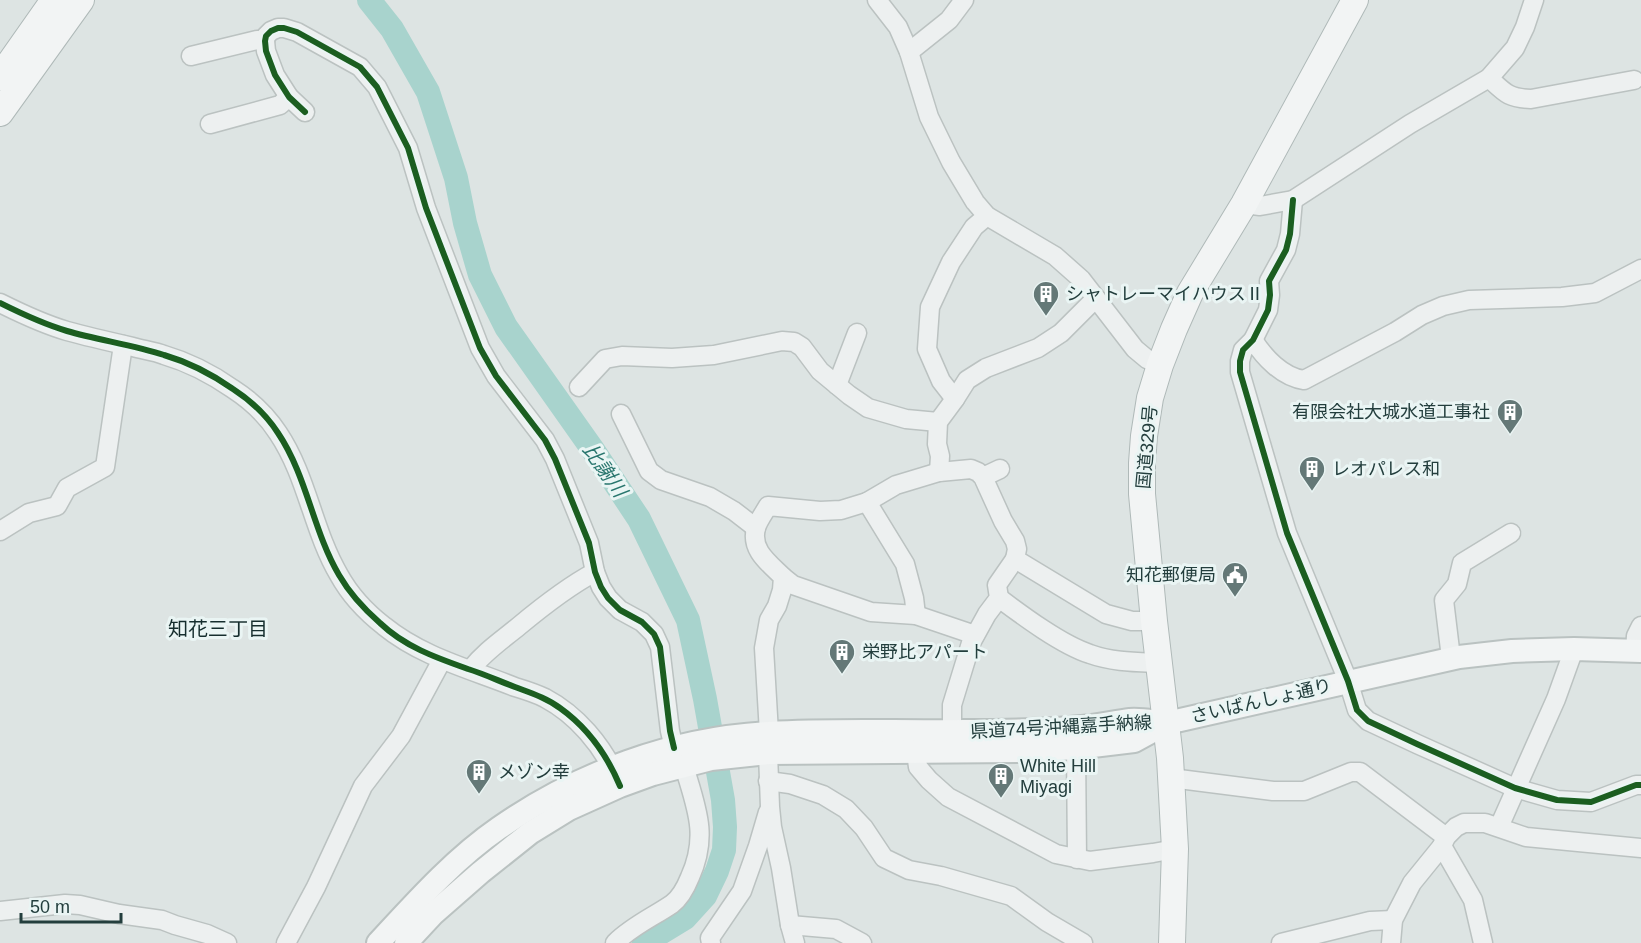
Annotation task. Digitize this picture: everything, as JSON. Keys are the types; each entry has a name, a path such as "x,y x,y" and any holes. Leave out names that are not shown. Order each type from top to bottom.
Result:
{"highway":[{"path":"0,77 54,0"},
{"path":"0,113 81,0"},
{"name":"国道329号","path":"1172,943 1175,849 1171,777 1142,494 1144,432 1150,398 1160,365 1190,293 1244,204 1355,0"}],"main road":[{"name":"さいばんしょ通り","path":"1167,723 1451,658 1490,652 1638,651"},
{"name":"県道74号沖縄嘉手納線","path":"378,943 422,896 469,852 499,828 545,799 583,780 616,776 682,756 725,757 738,746 768,743 952,731 1042,730 1131,720 1167,723"},
{"name":"県道74号沖縄嘉手納線","path":"768,743 916,752 1023,751 1134,741 1167,723"},
{"name":"県道74号沖縄嘉手納線","path":"406,943 433,914 480,872 531,833 616,776"}],"street":[{"path":"877,0 898,27 909,52 929,117 941,144 975,202 987,216 1055,256 1081,279 1135,349 1147,359 1160,365"},
{"path":"909,52 949,20 964,0"},
{"path":"1244,204 1260,206 1293,200 1410,124 1489,78 1515,48 1534,0"},
{"path":"305,112 289,97 275,75 266,51 266,36 278,28 297,32 360,67 376,87 408,148 426,208 480,348 496,376 545,440 555,459 590,543 595,572 601,587 620,610 642,622 654,633 660,647 670,731 682,756 699,819 700,842 695,866 686,886 674,902 625,933 615,943"},
{"path":"191,56 257,40 265,41"},
{"path":"1489,78 1515,99 1531,99 1634,80"},
{"path":"210,124 280,105 289,97"},
{"path":"1293,200 1286,250 1269,281 1268,310 1252,340 1243,350 1240,372 1287,533 1348,681 1357,710 1368,721 1515,788 1557,800 1591,802 1641,785"},
{"path":"955,399 942,381 927,350 930,307 951,262 974,227 987,216"},
{"path":"1252,340 1289,376 1304,380 1395,332 1422,315 1443,306 1469,300 1562,297 1595,293 1641,269"},
{"path":"939,472 938,422 967,380 986,368 1038,348 1061,333 1096,298"},
{"path":"0,303 32,319 68,331 164,355 201,370 234,389 260,411 278,433 293,462 324,544 339,576 357,601 383,626 413,647 544,698 560,708 595,740 616,776"},
{"path":"837,385 857,333"},
{"path":"579,387 605,358 622,356 672,358 714,355 782,341 794,342 802,347 820,371 868,408 906,419 938,422"},
{"path":"0,531 29,513 57,506 67,488 105,467 123,345"},
{"path":"621,414 649,471 661,480 710,497 756,528"},
{"path":"952,731 952,705 971,643 999,598 997,585 1015,559 1017,549 983,477 971,469 939,472 896,485 867,502 841,510 820,511 768,506 756,528 755,544 761,556 793,585 871,612 916,615 975,635"},
{"path":"983,477 1000,469"},
{"path":"867,502 905,564 916,615"},
{"path":"1451,658 1444,600 1457,584 1462,563 1511,533"},
{"path":"1015,559 1106,614 1132,621 1154,621"},
{"path":"471,669 481,656 548,602 579,580 595,572"},
{"path":"783,577 782,590 769,620 764,648 768,781 772,827 795,943"},
{"path":"999,598 1075,649 1121,661 1159,663"},
{"path":"1638,651 1636,636 1641,626"},
{"path":"1499,827 1556,699 1574,650"},
{"path":"286,943 316,887 363,786 401,736 442,660"},
{"path":"1076,748 1077,858"},
{"path":"916,752 918,767 948,797 1056,854 1090,861 1175,849"},
{"path":"1171,777 1273,791 1304,791 1351,772 1360,772 1436,831 1444,842 1473,900 1483,943"},
{"path":"768,781 790,784 823,795 846,810 864,828 884,858 909,870 941,876 1011,896 1047,922 1083,943"},
{"path":"708,941 742,891 770,807"},
{"path":"1391,943 1393,920 1412,883 1456,827 1464,823 1499,827 1526,837 1641,848"},
{"path":"0,911 65,904 80,905 119,914 162,920 207,934 227,943"},
{"path":"1281,943 1370,921 1393,920"},
{"path":"790,925 836,929 862,943"}],"waterway":[{"name":"比謝川","path":"369,0 392,29 428,92 456,178 465,223 480,275 506,327 639,519 688,620 723,800 724,850 705,896 685,918 644,943"}],"cycle path":[{"path":"305,112 289,97 275,75 266,51 266,36 278,28 297,32 360,67 377,87 408,148 426,208 480,348 496,376 545,440 555,459 589,543 595,572 601,587 620,610 642,622 654,634 660,647 674,748"},
{"path":"1293,200 1286,250 1269,281 1268,310 1253,340 1243,350 1240,372 1287,533 1348,681 1357,710 1368,721 1417,744 1515,788 1557,800 1591,802 1641,785"},
{"path":"0,303 58,328 152,351 182,361 200,369 246,398 269,420 288,450 330,558 343,582 363,607 400,639 422,651 555,704 579,724 596,743 620,786"}],"place":[{"name":"シャトレーマイハウスⅡ","path":"1046,317"},
{"name":"有限会社大城水道工事社","path":"1510,435"},
{"name":"レオパレス和","path":"1312,492"},
{"name":"知花郵便局","path":"1235,598"},
{"name":"栄野比アパート","path":"842,675"},
{"name":"メゾン幸","path":"479,795"},
{"name":"White Hill Miyagi","path":"1001,799"}],"district":[{"name":"知花三丁目","path":"218,629"}]}
